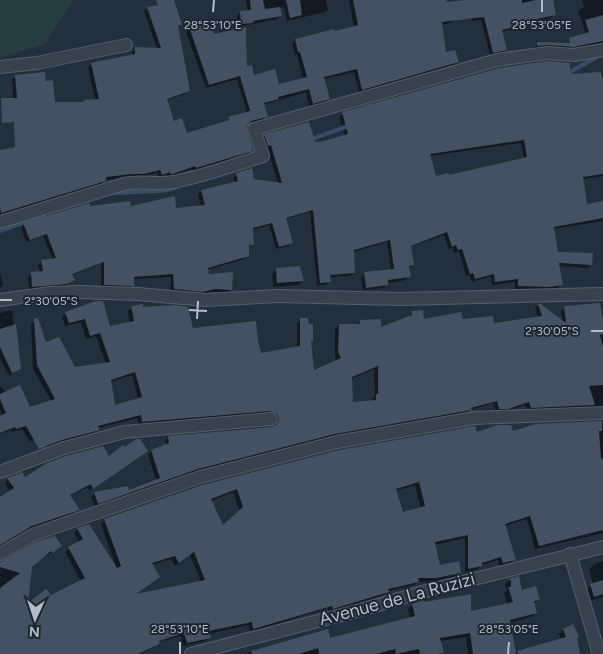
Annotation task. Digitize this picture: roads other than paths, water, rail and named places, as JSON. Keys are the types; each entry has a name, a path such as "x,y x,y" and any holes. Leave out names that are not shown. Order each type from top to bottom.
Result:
{"street":[{"path":"0,67 37,63 126,45"},
{"path":"0,222 138,181 158,184 206,175 263,156 254,129 453,72 510,58 554,53 574,55 603,50"},
{"path":"0,300 50,293 79,292 138,294 206,300 277,296 400,299 603,294"},
{"path":"0,554 35,534 200,477 337,442 474,418 603,413"},
{"path":"0,472 64,448 124,432 271,419"},
{"name":"Avenue de La Ruzizi","path":"191,654 426,591 603,547"},
{"path":"570,554 599,654"}],"waterway":[{"path":"564,72 570,72 600,55"},
{"path":"309,140 351,125"},
{"path":"113,193 166,190 177,187"},
{"path":"0,231 44,215"}]}
